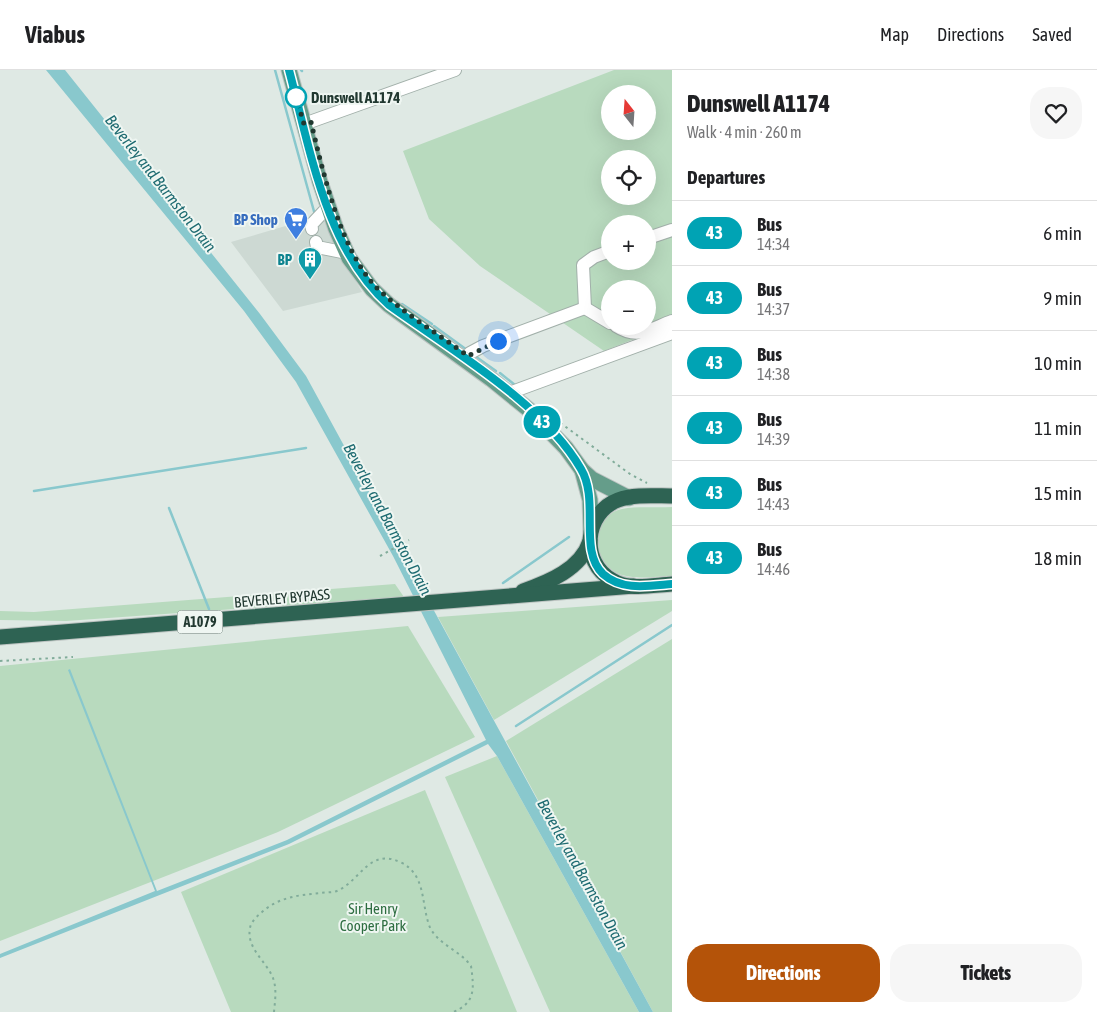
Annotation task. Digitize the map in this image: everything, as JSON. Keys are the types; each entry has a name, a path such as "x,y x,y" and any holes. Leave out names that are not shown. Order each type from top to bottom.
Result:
{"highway":[{"path":"629,498 672,496"},
{"name":"BEVERLEY BYPASS","path":"507,596 547,581 571,567 586,551 595,521 605,509 619,500 629,498"},
{"path":"590,536 595,563 602,573 617,583 634,586"},
{"name":"BEVERLEY BYPASS","path":"0,637 672,584"}],"main road":[{"path":"289,70 328,207 347,253 372,290 389,305 509,393 551,431 582,470 604,486 629,498"},
{"path":"582,470 590,500 590,536"}],"street":[{"path":"304,124 455,70"},
{"path":"312,229 311,225 328,207"},
{"path":"656,235 672,230"},
{"path":"316,242 317,248 347,253"},
{"path":"585,308 583,265 594,256 601,254"},
{"path":"585,308 601,318"},
{"path":"465,360 470,353 483,346 585,308"},
{"path":"656,327 672,321"},
{"path":"509,393 672,334"}],"path":[{"path":"555,418 630,474 654,487"},
{"path":"380,556 409,540"},
{"path":"0,661 73,657"},
{"path":"274,1012 275,987 272,977 250,941 250,927 257,917 267,907 286,898 340,890 370,863 382,858 400,862 416,877 422,888 428,924 433,932 471,966 474,984 472,998 460,1009 452,1012"}],"shaded area":[{"path":"323,215 331,237 362,292 283,311 231,242"}],"green space":[{"path":"614,70 672,70 672,324 656,330 656,280 601,280 601,335 644,335 604,351 480,266 429,219 403,151"},
{"path":"672,507 672,576 643,577 621,575 607,565 601,557 598,547 600,528 604,520 612,513 622,509"},
{"path":"395,584 404,597 66,621 0,620 0,611 34,612"},
{"path":"672,600 672,611 494,720 438,617"},
{"path":"408,626 475,737 278,832 0,941 0,666"},
{"path":"672,639 672,1012 653,1012 506,741"},
{"path":"497,756 639,1012 550,1012 445,777"},
{"name":"Sir Henry Cooper Park","path":"425,790 517,1012 231,1012 181,892"}],"water":[{"path":"46,70 65,70 260,314 306,376 653,1012 639,1012 497,756 488,744 289,844 0,958 0,954 155,891 68,670 70,669 157,891 287,840 486,740 393,556 296,382 244,311"}],"waterway":[{"path":"275,70 315,215"},
{"path":"402,304 432,324"},
{"path":"434,326 467,350"},
{"path":"475,356 496,371"},
{"path":"500,373 515,385"},
{"path":"34,491 306,448"},
{"path":"169,508 209,609"},
{"path":"503,583 569,537"},
{"path":"516,726 672,625"}],"bus line":[{"name":"43","path":"289,70 328,207 349,258 359,274 372,290 389,305 491,378 528,408 566,448 582,470 587,485 591,515 591,552 595,563 602,573 622,585 672,584"}],"place":[{"name":"Dunswell A1174","path":"296,97"},
{"name":"BP Shop","path":"296,240"},
{"name":"BP","path":"310,280"}],"route":[{"path":"296,97 304,124 311,122 325,180 345,234 362,268 376,287 468,356 483,346 498,341"}],"water label":[{"name":"Beverley and Barmston Drain","path":"161,183"},
{"name":"Beverley and Barmston Drain","path":"388,519"},
{"name":"Beverley and Barmston Drain","path":"583,874"}]}
